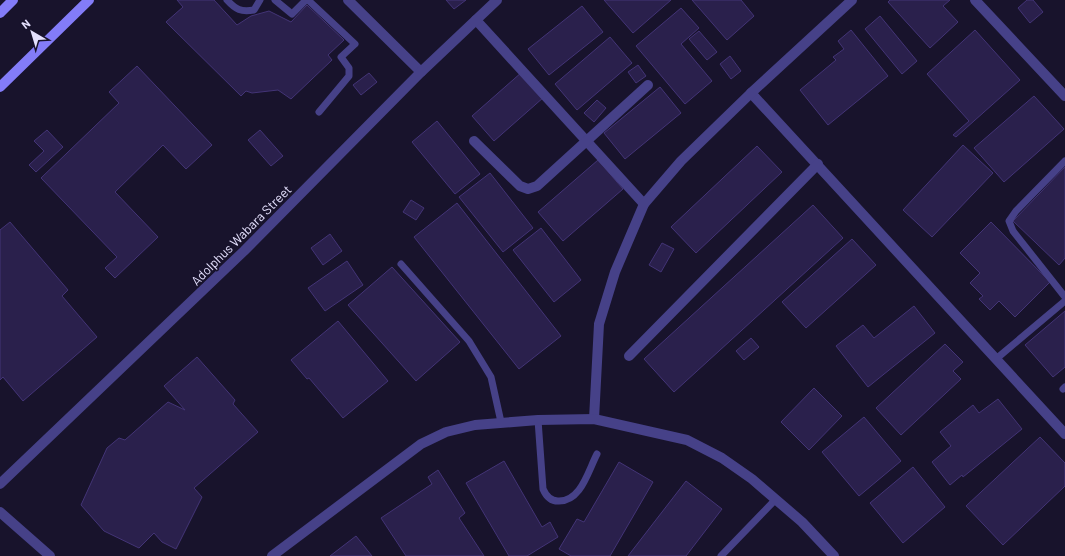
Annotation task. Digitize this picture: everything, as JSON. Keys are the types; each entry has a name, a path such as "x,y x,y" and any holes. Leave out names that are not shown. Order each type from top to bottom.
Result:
{"main road":[{"path":"0,12 13,0"},
{"path":"0,87 89,0"}],"street":[{"path":"348,0 421,72"},
{"name":"Adolphus Wabara Street","path":"0,484 244,251 421,72 497,0"},
{"path":"594,419 599,324 615,272 644,204 681,161 751,93 852,0"},
{"path":"975,0 1065,96"},
{"path":"476,20 644,204"},
{"path":"474,141 520,186 528,189 537,186 648,85"},
{"path":"751,93 1065,434"},
{"path":"629,356 818,164"},
{"path":"272,556 421,444 446,432 475,425 501,422 594,419 687,440 722,458 776,499 802,522 834,556"},
{"path":"0,512 50,556"}],"lane":[{"path":"227,0 234,7 243,12 254,10 260,0"},
{"path":"275,0 292,14 307,0 355,44 341,57 349,68 349,76 319,112"},
{"path":"1065,161 1016,211 1009,221 1013,231 1065,297"},
{"path":"401,264 469,342 491,377 501,422"},
{"path":"996,359 1065,302"},
{"path":"538,420 543,489 546,496 554,501 566,501 574,497 597,454"},
{"path":"721,556 776,499"}],"building":[{"path":"177,0 214,0 237,25 251,16 269,11 291,22 307,5 344,40 328,55 332,60 291,99 278,90 252,93 246,91 241,96 166,22 183,7"},
{"path":"446,0 466,0 454,9"},
{"path":"604,0 671,0 633,33"},
{"path":"692,0 741,0 754,16 727,40"},
{"path":"890,0 950,0 943,6 958,22 930,48 888,2"},
{"path":"1027,0 1033,0 1043,12 1030,23 1018,8"},
{"path":"582,6 603,32 549,75 528,49"},
{"path":"681,8 699,28 681,44 712,81 685,104 636,46"},
{"path":"880,16 917,61 902,74 865,29"},
{"path":"851,30 888,76 828,125 800,90 836,60 833,57 844,49 838,41"},
{"path":"975,30 1020,80 956,137 953,135 969,121 927,74"},
{"path":"699,31 717,52 707,60 689,39"},
{"path":"610,37 632,63 577,110 555,84"},
{"path":"730,56 741,71 731,79 720,64"},
{"path":"638,65 646,76 636,83 628,72"},
{"path":"137,66 212,145 186,169 163,145 115,192 158,237 115,278 105,268 117,257 41,178 119,103 109,92"},
{"path":"522,72 544,97 494,141 472,116"},
{"path":"369,73 377,82 361,95 353,85"},
{"path":"660,87 681,113 625,159 604,133"},
{"path":"1034,96 1064,129 1004,182 974,148"},
{"path":"597,100 606,108 594,122 584,113"},
{"path":"437,121 480,174 455,194 412,142"},
{"path":"47,130 63,147 36,172 29,165 44,151 34,141"},
{"path":"260,130 283,156 271,166 248,140"},
{"path":"963,145 993,173 932,237 903,210"},
{"path":"757,146 782,172 696,253 671,227"},
{"path":"598,160 623,189 563,241 538,212"},
{"path":"1065,167 1065,258 1059,265 1013,221"},
{"path":"490,173 533,228 503,252 459,197"},
{"path":"411,200 424,208 416,220 403,212"},
{"path":"457,203 561,336 519,369 414,237"},
{"path":"813,205 843,238 674,392 644,359"},
{"path":"10,222 68,290 62,296 97,337 23,401 3,377 0,380 0,230"},
{"path":"991,222 1050,282 1015,317 999,301 990,310 979,299 983,296 970,283 980,273 960,253"},
{"path":"541,228 581,280 554,302 513,250"},
{"path":"330,234 342,251 323,265 311,248"},
{"path":"852,239 876,265 806,328 782,302"},
{"path":"662,243 674,249 661,272 649,265"},
{"path":"347,261 363,285 325,311 308,288"},
{"path":"392,267 460,342 416,381 348,305"},
{"path":"914,306 935,333 868,387 836,346 863,325 874,338"},
{"path":"1065,311 1065,367 1053,377 1025,345"},
{"path":"338,321 388,381 343,418 309,378 307,379 291,360"},
{"path":"751,338 759,347 744,360 736,351"},
{"path":"945,344 963,362 953,371 961,379 901,435 876,408"},
{"path":"197,357 235,400 233,404 258,432 194,488 202,497 176,549 162,542 154,533 139,548 104,531 81,505 107,448 119,438 125,440 168,402 185,410 164,386"},
{"path":"814,388 842,416 809,450 781,422"},
{"path":"998,399 1022,429 963,477 962,475 950,485 932,462 951,446 940,432 973,405 979,413"},
{"path":"864,417 901,461 859,496 822,452"},
{"path":"1040,437 1065,463 1065,486 1003,545 966,506"},
{"path":"504,461 542,527 550,522 558,537 527,556 509,556 466,483"},
{"path":"619,462 653,482 610,556 571,556 559,549 577,519 584,522"},
{"path":"913,467 945,507 903,543 870,503"},
{"path":"438,470 465,513 459,518 484,556 406,556 381,518 432,484 428,477"},
{"path":"686,481 722,509 686,556 628,556"},
{"path":"356,536 372,556 330,556"}]}
